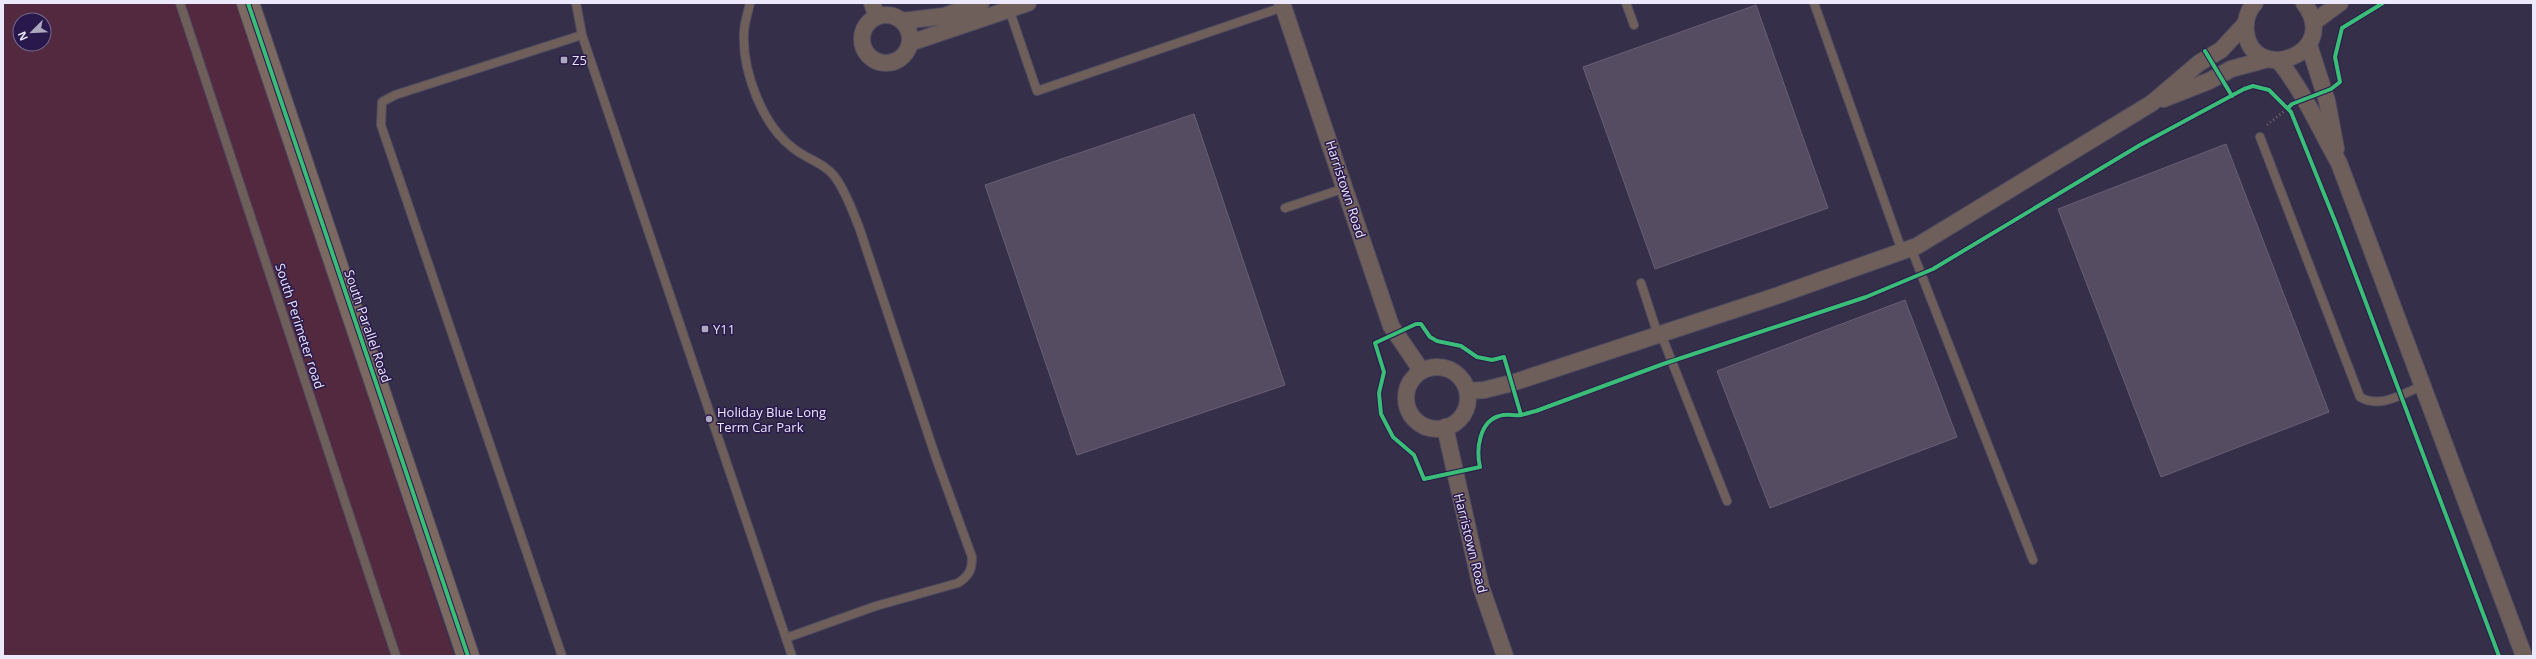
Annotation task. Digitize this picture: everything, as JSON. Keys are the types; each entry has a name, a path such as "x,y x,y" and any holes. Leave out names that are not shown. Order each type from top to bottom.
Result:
{"main road":[{"name":"South Parallel Road","path":"248,3 468,656"}],"street":[{"path":"902,21 944,16 981,3"},
{"path":"910,43 1028,3"},
{"path":"2255,3 2248,14 2246,23 2247,34 2251,44 2258,53 2274,60 2300,87 2304,99 2339,163 2524,656"},
{"path":"2152,103 2209,81 2231,69 2274,60 2291,59 2301,53 2309,45 2313,34 2314,22 2311,12 2304,3"},
{"path":"2314,22 2340,3"},
{"name":"Harristown Road","path":"1282,5 1391,326 1422,370"},
{"path":"874,10 902,21 907,27 910,43 904,55 892,63 884,64 870,57 862,43 864,27 874,10"},
{"path":"1467,391 1484,390 1512,383 1906,250 2152,103 2199,63 2221,50 2246,23"},
{"path":"2309,45 2327,101 2339,163"},
{"path":"1430,366 1448,369 1462,380 1467,391 1464,412 1458,421 1445,427 1425,427 1409,412 1407,388 1422,370 1430,366"},
{"name":"Harristown Road","path":"1445,427 1481,587 1505,656"}],"lane":[{"name":"South Perimeter road","path":"180,3 396,656"},
{"path":"576,3 582,35 792,656"},
{"path":"750,3 744,33 750,81 772,124 791,147 823,166 835,177 848,200 859,227 936,458 972,557 972,567 967,577 958,583 876,606 786,638"},
{"path":"1626,3 1634,24"},
{"path":"1814,3 1906,250 2033,560"},
{"path":"1009,9 1037,91 1282,5"},
{"path":"562,656 381,125 382,102 395,95 582,35"},
{"path":"2260,137 2360,397 2369,402 2378,403 2422,386"},
{"path":"1285,208 1345,188"},
{"path":"1641,283 1727,501"}],"path":[{"path":"2260,137 2258,130 2266,127 2292,104 2304,99"},
{"path":"2284,103 2291,112"}],"shaded area":[{"path":"3,3 238,3 454,656 3,656"}],"building":[{"path":"1756,5 1828,208 1655,269 1583,67"},
{"path":"1194,114 1285,385 1077,455 985,185"},
{"path":"2226,144 2329,412 2161,477 2058,209"},
{"path":"1905,300 1957,437 1770,508 1717,371"}],"cycle path":[{"path":"248,3 468,656"},
{"path":"2288,108 2292,104 2331,89 2340,82 2335,57 2342,28 2383,3"},
{"path":"2205,51 2232,96"},
{"path":"1521,415 1504,357 1492,360 1477,357 1461,346 1437,341 1430,337 1421,324 1416,324 1375,343 1384,372 1379,393 1381,414 1393,437 1414,455 1424,479 1480,467 1478,453 1480,437 1483,430 1492,419 1502,415 1521,415 1536,411 1663,364 1866,297 1933,269 2140,145 2244,89 2253,86 2269,90 2291,112 2337,226 2499,656"}],"place":[{"name":"Z5","path":"564,60"},
{"name":"Y11","path":"705,329"},
{"name":"Holiday Blue Long Term Car Park","path":"709,419"}]}
